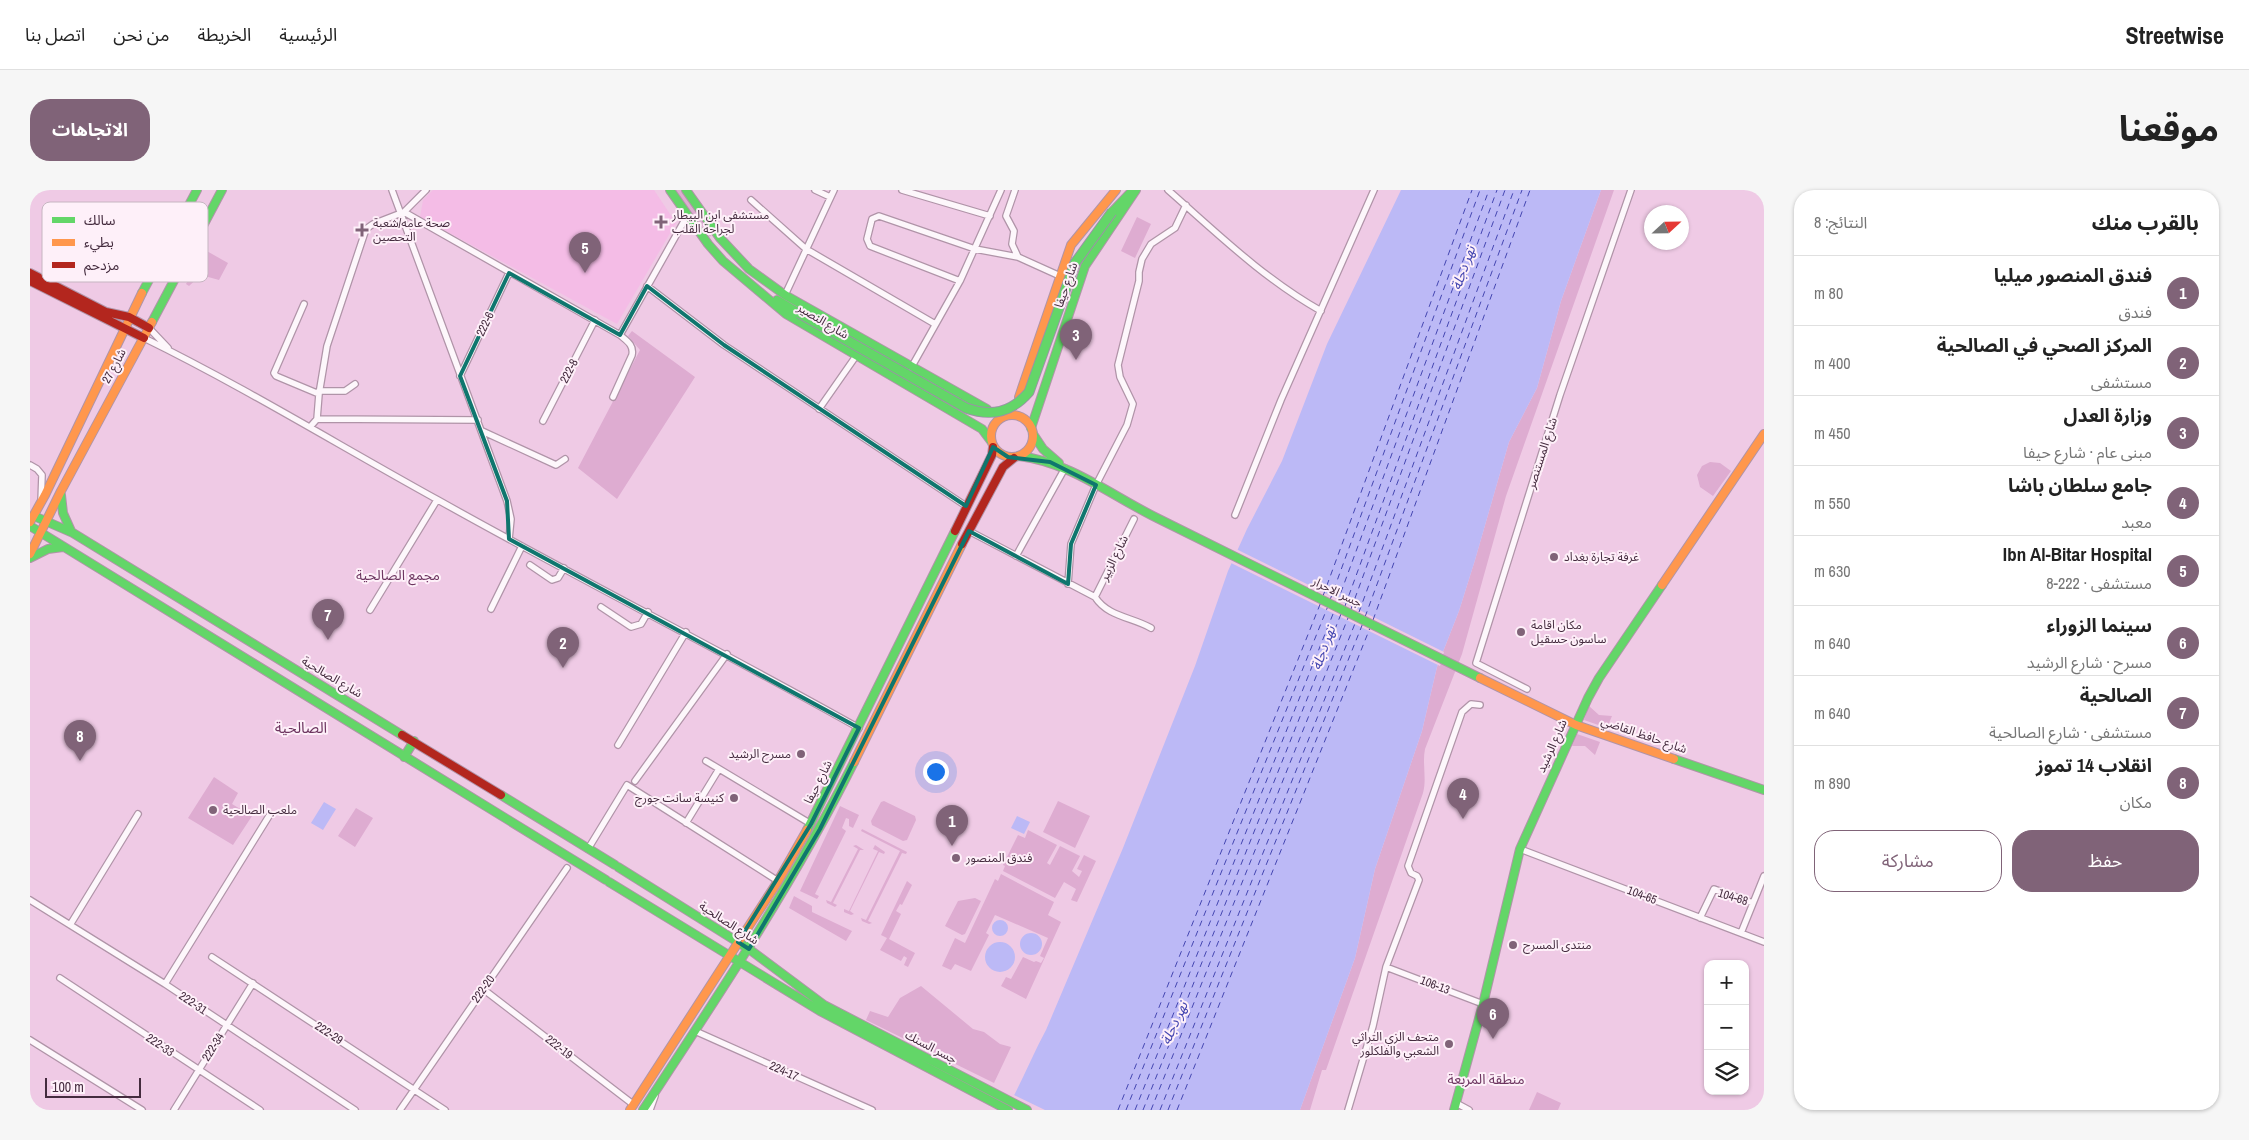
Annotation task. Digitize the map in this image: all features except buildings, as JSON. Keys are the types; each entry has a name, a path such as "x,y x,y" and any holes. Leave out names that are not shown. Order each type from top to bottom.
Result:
{"main road":[{"name":"شارع 27","path":"191,202 197,190"},
{"name":"شارع 27","path":"208,216 222,190"},
{"name":"شارع النصیر","path":"670,190 723,261 797,321 976,425 986,433 992,444"},
{"name":"شارع النصیر","path":"686,190 727,247 750,269 785,295 987,409"},
{"name":"شارع حيفا","path":"1019,397 1071,245 1116,190"},
{"path":"759,290 966,408 983,414 1006,411 1021,402 1029,392 1075,263 1112,212 1135,190"},
{"name":"شارع حيفا","path":"1032,431 1048,373 1085,266 1135,190"},
{"path":"30,273 42,279"},
{"path":"30,281 144,338"},
{"path":"48,282 106,312 129,317 149,328"},
{"name":"شارع 27","path":"32,519 123,329 148,282"},
{"name":"شارع 27","path":"30,556 61,491 173,282"},
{"path":"1029,367 1036,376 1044,376 1048,373"},
{"path":"1010,414 1022,418 1043,449 1064,468 1036,458 1002,456 992,444 992,427 995,420 1010,414"},
{"path":"1017,457 1030,448 1032,431"},
{"name":"شارع الرشيد","path":"1455,1107 1483,1004 1520,848 1576,725 1599,678 1764,434"},
{"name":"شارع حيفا","path":"632,1107 778,881 811,824 860,728 966,506 992,456 992,444"},
{"name":"شارع حيفا","path":"643,1110 749,949 820,829 1002,467 1017,457"},
{"name":"جسر الاحرار","path":"1064,468 1143,511 1518,697"},
{"path":"61,491 63,513 73,533"},
{"name":"شارع الصالحية","path":"32,519 47,520 73,533 616,866 749,949 822,1008"},
{"path":"30,526 730,956 822,1008"},
{"path":"30,556 48,549 63,547"},
{"path":"230,649 239,634"},
{"name":"شارع حافظ القاضي","path":"1518,697 1576,725 1764,790"},
{"path":"404,757 414,741"},
{"name":"جسر السنك","path":"822,1008 1008,1110"},
{"name":"جسر السنك","path":"822,1008 1027,1110"}],"street":[{"path":"392,190 507,501 511,519 509,539"},
{"path":"310,427 317,419 319,393 327,346 366,229 373,224 402,213 426,190"},
{"path":"815,190 830,197"},
{"path":"785,295 834,190"},
{"path":"902,190 990,216"},
{"path":"912,366 960,280 1001,190"},
{"path":"1014,190 1006,216 1014,231 1012,244 1018,258"},
{"path":"1168,190 1234,248 1294,296 1321,311"},
{"path":"1235,515 1281,400 1374,190"},
{"name":"شارع المستنصر","path":"1527,689 1476,662 1560,395 1631,190"},
{"path":"751,200 806,249 935,324"},
{"path":"1068,584 1071,544 1096,485 1127,426 1133,404 1120,377 1118,365 1139,281 1142,258 1151,244 1175,228 1186,206"},
{"path":"402,213 620,335 633,349 613,397"},
{"path":"620,335 646,286 688,216"},
{"path":"960,280 870,246 866,239 872,220 879,216 974,249 1018,258 1060,276"},
{"name":"222-6","path":"460,376 509,273"},
{"path":"646,286 724,345 966,506"},
{"path":"304,304 274,373 276,376 319,393 345,391 355,384"},
{"name":"222-8","path":"542,421 594,320"},
{"path":"149,328 171,351"},
{"path":"144,338 310,427 437,500 727,654 860,728"},
{"path":"819,409 856,356"},
{"path":"317,419 478,420"},
{"path":"482,431 556,465 565,459"},
{"path":"30,465 42,475 41,503"},
{"path":"1016,556 1064,468"},
{"path":"370,610 437,500"},
{"name":"شارع الزبير","path":"1095,597 1134,519"},
{"path":"969,531 1095,597 1101,606 1117,615 1140,622 1151,628"},
{"path":"490,609 522,546"},
{"path":"530,565 552,580 558,578 564,568"},
{"path":"601,607 631,627 641,624 648,612"},
{"path":"618,744 686,632"},
{"path":"635,781 727,654"},
{"path":"1348,1110 1373,1026 1386,967 1420,880 1411,873 1408,866 1462,712 1471,704 1480,705"},
{"path":"706,761 811,824"},
{"path":"686,823 719,769"},
{"path":"588,849 627,785 778,881"},
{"path":"70,925 138,814"},
{"path":"165,984 269,816"},
{"name":"104-65","path":"1520,848 1764,942"},
{"path":"564,854 567,868 582,865"},
{"name":"222-20","path":"400,1110 567,868"},
{"path":"1741,933 1764,876"},
{"name":"104-68","path":"1700,918 1714,889 1753,903"},
{"name":"222-31","path":"30,900 165,984 355,1110"},
{"name":"222-29","path":"212,957 445,1110"},
{"name":"106-13","path":"1386,967 1483,1004"},
{"name":"222-33","path":"60,978 198,1071 260,1110"},
{"name":"222-34","path":"174,1110 252,983"},
{"name":"222-19","path":"483,989 632,1107"},
{"name":"224-17","path":"695,1031 872,1110"},
{"path":"30,1040 142,1110"},
{"path":"650,1110 656,1092"},
{"path":"1455,1107 1469,1110"}],"highlighted area":[{"path":"509,273 620,335 647,286 724,345 966,506 993,447 1008,457 1050,462 1096,485 1071,544 1068,584 969,531 820,829 749,949 738,942 811,824 859,728 509,539 507,501 460,376"}],"shaded area":[{"path":"433,190 654,190 676,223 617,324 420,217 423,200"},
{"path":"675,190 682,190 712,234 710,237"},
{"path":"1601,190 1614,190 1506,496 1462,654 1425,749 1423,793 1326,1070 1322,1070 1310,1110 1300,1110 1355,958 1375,869 1422,731 1437,667 1459,611 1509,442 1537,388 1561,301"},
{"path":"1137,217 1151,224 1135,258 1121,251"},
{"path":"208,252 228,263 219,280 208,277"},
{"path":"187,282 193,282 189,286 186,284"},
{"path":"632,331 695,377 617,499 578,468 640,350 628,336"},
{"path":"1710,462 1720,463 1731,471 1713,496 1700,487 1697,475 1702,466"},
{"path":"1589,706 1599,715 1612,716 1607,728 1584,720"},
{"path":"1577,734 1600,742 1595,755 1585,746 1572,746"},
{"path":"214,777 238,793 232,804 252,816 233,845 188,818"},
{"path":"884,801 915,816 916,820 907,840 903,841 872,825 871,821 881,802"},
{"path":"1058,801 1090,816 1075,848 1043,832"},
{"path":"840,806 859,815 853,828 849,826 849,819 846,818 842,828 846,831 815,894 819,896 817,899 800,891"},
{"path":"356,808 373,818 355,847 338,836"},
{"path":"862,829 907,852 906,854 902,853 868,921 872,923 869,924 862,921 861,918 866,920 900,851 861,831"},
{"path":"1028,830 1057,845 1047,863 1050,865 1060,846 1080,856 1072,871 1079,877 1082,871 1077,869 1084,855 1096,861 1077,902 1071,900 1076,889 1064,882 1055,898 1003,871 1005,866 1003,865 1018,835 1025,838"},
{"path":"856,845 864,850 860,850 833,903 837,905 835,907 827,903 826,900 831,902 858,849 853,846"},
{"path":"875,845 885,852 884,854 879,852 850,911 854,914 851,915 844,912 844,909 849,911 878,851 873,849"},
{"path":"1001,874 1054,902 1048,915 1061,922 1026,999 1001,986 1006,977 1011,979 1023,957 1041,963 1044,958 1040,956 1048,938 995,915 986,933 989,935 971,971 955,964 951,970 942,966 955,938 965,943 995,879 998,881"},
{"path":"907,881 912,885 902,905 900,904 896,911 901,914 889,939 915,953 908,967 904,965 907,958 904,956 901,961 880,950 887,938 881,935"},
{"path":"794,896 812,906 812,912 852,931 846,941 789,908"},
{"path":"975,898 981,901 965,934 962,935 945,926 958,901"},
{"path":"921,986 973,1029 984,1032 1000,1044 1011,1047 994,1083 866,1020 870,1011 888,1017 900,998"},
{"path":"1537,1092 1561,1103 1558,1110 1529,1110"}],"water":[{"name":"نهر دجلة","path":"1401,190 1601,190 1561,301 1537,388 1509,442 1459,611 1437,667 1422,731 1375,869 1355,958 1300,1110 1006,1110 1046,1030 1123,848 1195,666 1228,571 1282,461 1327,344"},
{"path":"324,802 336,809 323,830 311,823"},
{"path":"1017,816 1030,822 1024,834 1011,828"},
{"path":"1000,920 1008,928 1000,936 992,928"},
{"path":"1031,933 1039,936 1042,944 1039,952 1031,955 1023,952 1020,944 1023,936"},
{"path":"1000,942 1011,946 1015,957 1011,968 1000,972 989,968 985,957 989,946"}],"pier":[{"path":"1236,549 1444,652 1440,666 1229,562"},
{"path":"1012,1094 1045,1110 1004,1110"}],"ferry route":[{"path":"1323,596 1472,190"},
{"path":"1330,600 1480,190"},
{"path":"1337,603 1489,190"},
{"path":"1345,606 1497,190"},
{"path":"1351,609 1505,190"},
{"path":"1359,612 1514,190"},
{"path":"1365,617 1522,190"},
{"path":"1373,620 1530,190"},
{"path":"1118,1110 1321,602"},
{"path":"1126,1110 1328,606"},
{"path":"1135,1110 1335,609"},
{"path":"1143,1110 1341,614"},
{"path":"1151,1110 1348,618"},
{"path":"1160,1110 1356,621"},
{"path":"1168,1110 1363,623"},
{"path":"1177,1110 1370,628"}],"traffic: fast":[{"path":"191,202 197,190"},
{"path":"208,216 222,190"},
{"path":"670,190 708,244 723,261 786,314 982,429 991,441"},
{"path":"686,190 720,238 749,269 785,295 987,409"},
{"path":"1112,212 1133,190"},
{"path":"1031,428 1085,266 1136,190"},
{"path":"799,313 966,408 984,412 1008,409 1029,392 1075,263 1112,212"},
{"path":"142,293 148,282"},
{"path":"152,322 173,282"},
{"path":"777,300 799,313"},
{"path":"1033,434 1043,449 1059,463"},
{"path":"1019,456 1038,459 1073,472 1157,518 1480,678"},
{"path":"61,495 63,513 71,531"},
{"path":"34,516 73,533 402,735"},
{"path":"30,526 606,880"},
{"path":"807,830 955,531"},
{"path":"30,558 48,549 63,547"},
{"path":"1454,1110 1483,1004 1520,849 1588,698 1599,678 1662,585"},
{"path":"404,757 414,741"},
{"path":"1674,759 1764,790"},
{"path":"643,1110 754,939 806,852 854,762"},
{"path":"501,795 615,865"},
{"path":"618,867 749,949 824,1005 1027,1110"},
{"path":"609,882 820,1011 1008,1110"}],"traffic: slow":[{"path":"1019,397 1071,245 1116,190"},
{"path":"30,522 45,495 142,293"},
{"path":"30,554 61,491 152,322"},
{"path":"1016,415 1024,418 1030,424 1033,436 1030,448 1024,454 1008,457 1000,454 994,448 991,432 994,424 1000,418 1016,415"},
{"path":"1662,585 1764,434"},
{"path":"854,762 962,544"},
{"path":"1480,678 1576,725 1674,759"},
{"path":"630,1110 778,881 807,830"}],"traffic: jam":[{"path":"30,273 42,279"},
{"path":"30,281 144,338"},
{"path":"48,282 106,312 129,317 149,328"},
{"path":"955,531 992,455 993,447"},
{"path":"962,544 1003,467 1014,458"},
{"path":"402,735 501,795"}],"place":[{"name":"مستشفى ابن البيطار لجراحة القلب","path":"661,222"},
{"name":"صحة عامه/شعبة التحصين","path":"362,230"},
{"name":"Ibn Al-Bitar Hospital","path":"585,273"},
{"name":"وزارة العدل","path":"1076,360"},
{"name":"غرفة تجارة بغداد","path":"1554,557"},
{"name":"مكان اقامة ساسون حسقيل","path":"1521,632"},
{"name":"الصالحية","path":"328,640"},
{"name":"المركز الصحي في الصالحية","path":"563,668"},
{"name":"مسرح الرشيد","path":"801,754"},
{"name":"انقلاب 14 تموز","path":"80,761"},
{"name":"كنيسة سانت جورج","path":"734,798"},
{"name":"ملعب الصالحية","path":"213,810"},
{"name":"جامع سلطان باشا","path":"1463,819"},
{"name":"فندق المنصور ميليا","path":"952,846"},
{"name":"فندق المنصور","path":"956,858"},
{"name":"منتدى المسرح","path":"1513,945"},
{"name":"سينما الزوراء","path":"1493,1039"},
{"name":"متحف الزي التراثي الشعبي والفلكلور","path":"1449,1044"}],"district":[{"name":"مجمع الصالحية","path":"398,575"},
{"name":"الصالحية","path":"301,728"},
{"name":"منطقة المربعة","path":"1486,1079"}]}
